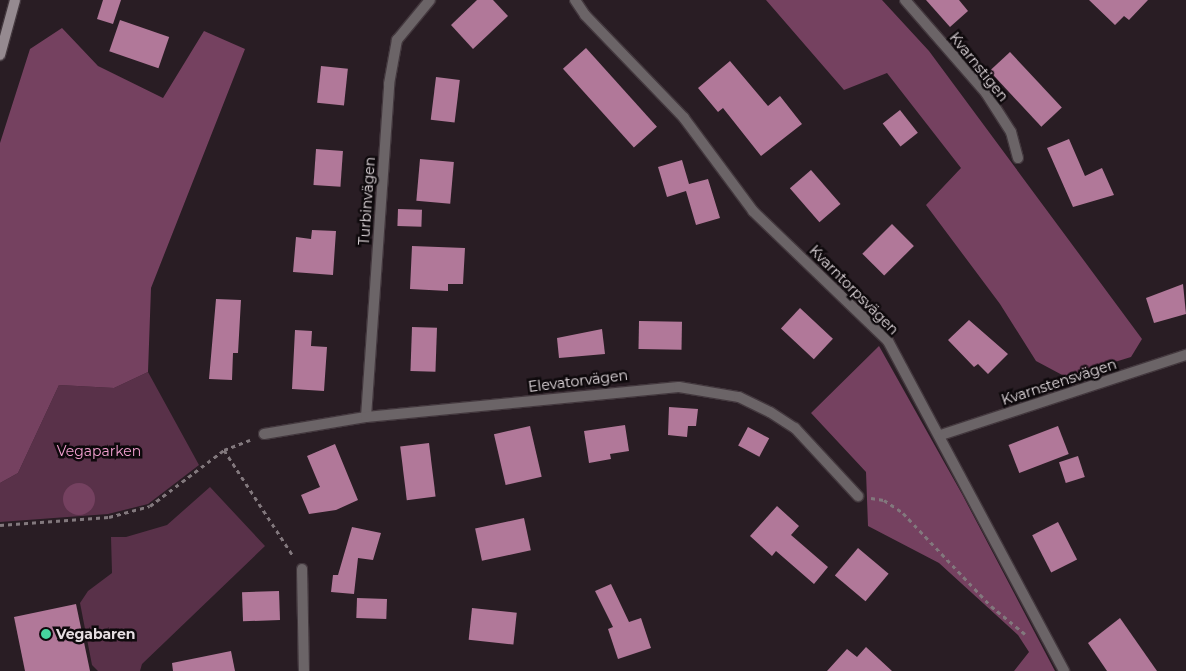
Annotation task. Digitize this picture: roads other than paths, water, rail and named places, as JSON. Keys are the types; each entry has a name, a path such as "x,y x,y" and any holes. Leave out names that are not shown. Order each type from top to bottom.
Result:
{"street":[{"path":"0,55 15,0"},
{"name":"Turbinvägen","path":"366,417 389,84 397,40 430,0"},
{"name":"Kvarntorpsvägen","path":"576,0 585,15 684,118 753,210 888,341 941,435 1047,645 1064,671"},
{"name":"Kvarnstigen","path":"905,0 986,93 1012,132 1018,158"},
{"name":"Kvarnstensvägen","path":"941,435 1186,356"},
{"name":"Elevatorvägen","path":"264,434 366,417 679,387 739,397 770,412 795,428 858,496"},
{"path":"302,569 304,671"}],"place":[{"name":"Vegabaren","path":"46,634"}],"park label":[{"name":"Vegaparken","path":"99,451"}]}
